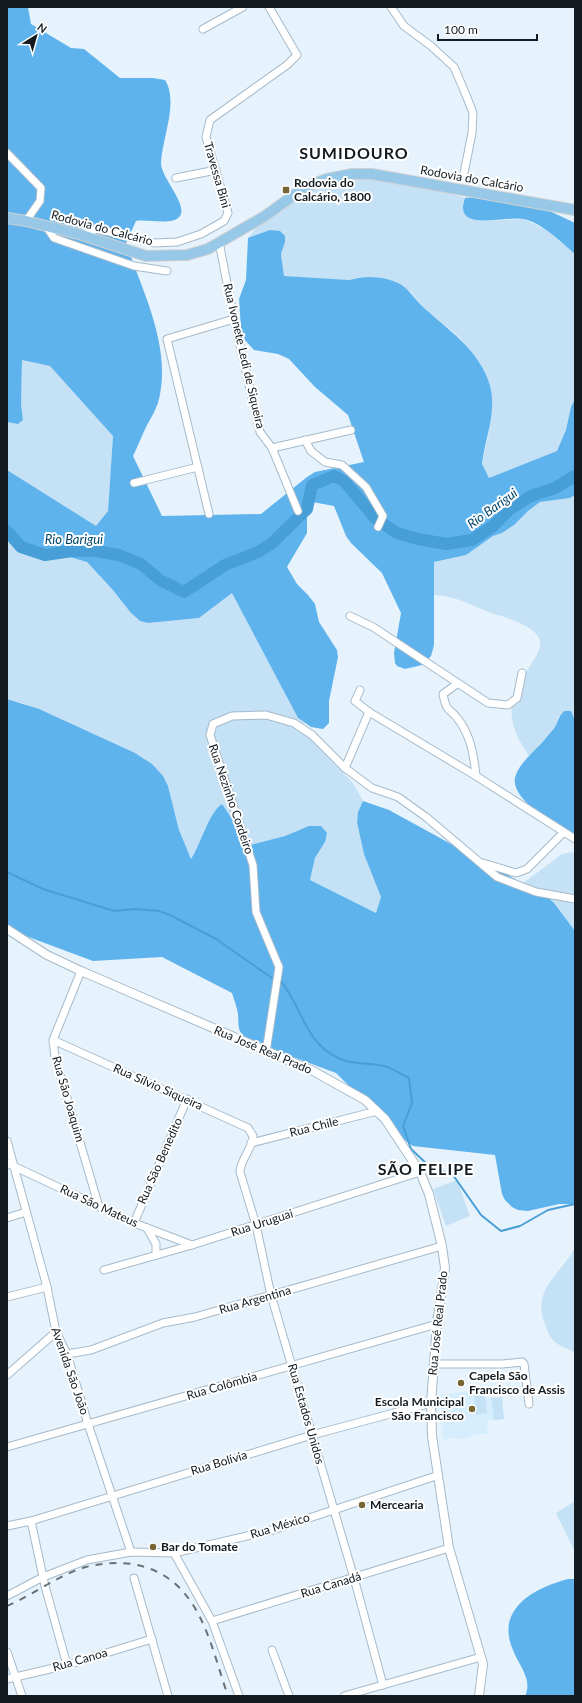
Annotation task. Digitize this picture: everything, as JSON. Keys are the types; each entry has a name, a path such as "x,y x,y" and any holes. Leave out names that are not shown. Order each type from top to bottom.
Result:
{"main road":[{"name":"Rodovia do Calcário","path":"7,218 45,225 82,235 146,256 187,255 208,249 265,216 305,187 327,179 352,174 372,174 575,210"}],"street":[{"path":"203,29 243,7"},
{"name":"Travessa Bini","path":"82,235 96,229 154,243 177,242 201,234 224,221 228,213 206,137 210,120 287,65 297,55 269,7"},
{"path":"391,7 404,26 431,46 454,67 473,113 472,133 464,173"},
{"path":"7,153 41,188 40,201 26,221"},
{"path":"176,178 216,170"},
{"path":"45,225 54,238 134,266 167,271"},
{"name":"Rua Ivonete Ledi de Siqueira","path":"219,242 234,320 260,432 272,448 298,511"},
{"path":"209,514 167,340 234,320"},
{"path":"272,448 352,430"},
{"path":"305,440 311,451 325,462 342,465 366,487 383,516 378,526"},
{"path":"134,483 198,467"},
{"path":"350,616 373,627 488,703 508,705 517,698 522,673"},
{"path":"458,684 443,694 446,708 458,719 473,750 476,776"},
{"path":"360,690 354,702 476,776 563,833 575,839"},
{"path":"345,768 369,712"},
{"name":"Rua Nezinho Cordeiro","path":"266,1052 279,967 256,912 253,865 210,735 213,724 232,716 266,715 294,723 312,735 345,768 372,788 398,797 421,813 497,877 536,892 575,899"},
{"path":"477,860 516,873 527,869 563,833"},
{"name":"Rua José Real Prado","path":"7,929 47,954 81,971 313,1071 365,1100 385,1119 420,1172 429,1194 442,1246 445,1268 437,1324 431,1403 432,1436 436,1476 449,1548 481,1657 480,1696"},
{"name":"Rua São Joaquim","path":"81,971 53,1040 55,1057 99,1207"},
{"name":"Rua Sílvio Siqueira","path":"53,1040 187,1099 248,1128 253,1136 251,1143"},
{"name":"Rua São Benedito","path":"134,1223 187,1099"},
{"name":"Rua Chile","path":"251,1143 377,1111"},
{"name":"Avenida São João","path":"7,1141 48,1287 56,1332 67,1354 111,1496 131,1552"},
{"name":"Rua Estados Unidos","path":"251,1143 240,1164 240,1172 256,1225 271,1295 354,1578 383,1685"},
{"name":"Rua São Mateus","path":"7,1163 134,1223 192,1245"},
{"name":"Rua Uruguai","path":"104,1270 192,1245 420,1172"},
{"path":"7,1218 26,1212"},
{"path":"147,1228 156,1244 156,1255"},
{"name":"Rua Argentina","path":"67,1354 103,1346 163,1323 195,1317 442,1246"},
{"path":"7,1297 48,1287"},
{"name":"Rua Colômbia","path":"7,1448 437,1324"},
{"path":"7,1375 56,1332"},
{"path":"434,1364 502,1364 522,1362 524,1364 529,1404"},
{"name":"Rua Bolívia","path":"7,1526 31,1521 312,1435 431,1403"},
{"name":"Rua México","path":"7,1596 43,1577 87,1560 131,1552 174,1553 274,1530 333,1509 436,1476"},
{"path":"31,1521 43,1577 67,1665"},
{"name":"Rua Canadá","path":"212,1621 449,1548"},
{"path":"174,1553 212,1621 240,1696"},
{"path":"134,1578 168,1696"},
{"name":"Rua Canoa","path":"7,1679 67,1665 152,1639"},
{"path":"272,1650 289,1696"},
{"path":"7,1652 22,1696"},
{"path":"344,1696 481,1657"}],"shaded area":[{"path":"7,7 28,7 31,24 71,48 84,49 120,78 153,78 165,80 169,89 169,120 161,163 165,176 178,198 181,211 180,216 172,221 136,221 126,243 148,301 159,342 162,362 162,383 158,403 133,456 162,516 261,514 315,472 364,462 348,415 315,387 289,359 278,354 254,350 245,340 241,328 239,299 246,280 248,238 270,230 280,231 285,236 285,242 281,254 284,276 350,280 362,277 374,277 387,279 398,283 411,293 422,306 471,351 486,373 492,396 490,425 482,464 489,478 557,451 566,430 571,407 575,399 575,495 570,498 540,502 528,511 514,525 502,533 493,536 466,555 434,562 434,645 431,656 422,665 405,669 397,666 395,663 394,653 401,613 382,573 351,543 346,536 334,506 307,501 307,533 287,567 297,584 315,604 319,622 337,650 338,657 329,701 329,723 323,729 311,727 298,718 232,593 199,618 148,623 140,621 131,613 112,589 87,562 45,550 7,536 7,470 96,526 108,511 113,436 50,366 22,360 21,404 23,420 18,424 7,422"},
{"path":"362,177 446,192 465,198 463,203 485,221 524,219 548,231 575,254 575,399 571,407 566,430 558,452 489,479 482,464 489,432 485,372 480,363 459,337 421,305 411,292 360,277 351,280 284,276 281,254 285,242 248,238 261,221 312,187"},
{"path":"480,196 537,205 575,223 575,254 538,224 531,221 516,218 483,220 473,219 466,216 463,209 465,198"},
{"path":"22,360 50,366 113,436 108,511 96,527 7,470 7,422 18,424 23,420 21,404"},
{"path":"575,495 575,720 574,715 559,716 555,727 529,756 518,738 513,726 511,712 518,688 539,650 540,641 534,632 520,623 451,597 434,595 434,562 466,555 493,536 502,533 514,525 528,511 540,502 570,498"},
{"path":"7,536 45,550 87,562 112,589 131,613 140,621 148,623 199,618 232,592 298,718 303,722 309,738 353,783 363,801 358,812 381,897 376,913 310,880 315,858 325,842 299,830 285,836 250,845 222,804 212,815 204,837 191,859 179,830 168,786 144,758 25,704 7,699"},
{"path":"7,699 39,709 135,753 152,764 163,776 168,786 179,830 191,859 209,821 217,808 222,804 250,845 285,836 309,826 321,826 327,833 325,842 315,858 310,880 376,913 381,897 364,854 357,822 358,812 363,801 389,810 546,896 554,903 575,931 575,1204 559,1204 528,1211 518,1210 512,1207 505,1200 502,1194 495,1155 413,1146 402,1138 336,1073 250,1041 246,1038 239,1027 238,1011 232,993 162,957 93,961 7,929"},
{"path":"564,711 571,711 575,720 575,834 547,819 528,804 520,795 516,787 515,778 519,768 555,727"},
{"path":"571,852 575,853 575,931 554,903 522,884 562,854"},
{"path":"457,1180 470,1216 446,1226 433,1189"},
{"path":"575,1248 575,1353 556,1343 552,1339 547,1329 542,1312 542,1301 545,1291"},
{"name":"Escola Municipal São Francisco","path":"483,1389 485,1398 502,1397 504,1419 487,1421 488,1434 477,1434 464,1439 450,1438 443,1440 441,1395"},
{"path":"484,1390 487,1413 476,1415 474,1391"},
{"path":"502,1397 504,1419 494,1420 491,1398"},
{"path":"575,1501 575,1552 556,1513"},
{"path":"568,1579 575,1579 575,1696 525,1696 527,1690 526,1678 513,1650 509,1636 509,1623 521,1602 543,1588"}],"waterway":[{"name":"Rio Barigui","path":"7,531 21,547 45,555 72,551 96,551 119,555 141,564 160,580 184,592 225,565 258,552 271,544 307,509 312,485 334,476 344,481 376,519 397,533 418,539 446,544 472,540 493,526 510,509 531,496 555,488 575,476"},
{"path":"7,872 43,889 114,911 134,909 159,911 172,916 216,939 272,978"},
{"path":"280,980 293,1000 310,1033 327,1051 338,1058 350,1062 387,1067 409,1078 412,1103 403,1126 411,1149 429,1166 453,1175 481,1215 501,1231 520,1226 548,1210 575,1204"}],"railway":[{"path":"7,1606 66,1575 86,1567 101,1564 125,1563 148,1568 166,1577 181,1589 193,1604 209,1639 228,1696"}],"place":[{"name":"Rodovia do Calcário, 1800","path":"286,190"},
{"name":"Capela São Francisco de Assis","path":"461,1383"},
{"name":"Escola Municipal São Francisco","path":"472,1409"},
{"name":"Mercearia","path":"362,1505"},
{"name":"Bar do Tomate","path":"153,1547"}],"district":[{"name":"SUMIDOURO","path":"354,153"},
{"name":"SÃO FELIPE","path":"426,1169"}]}
